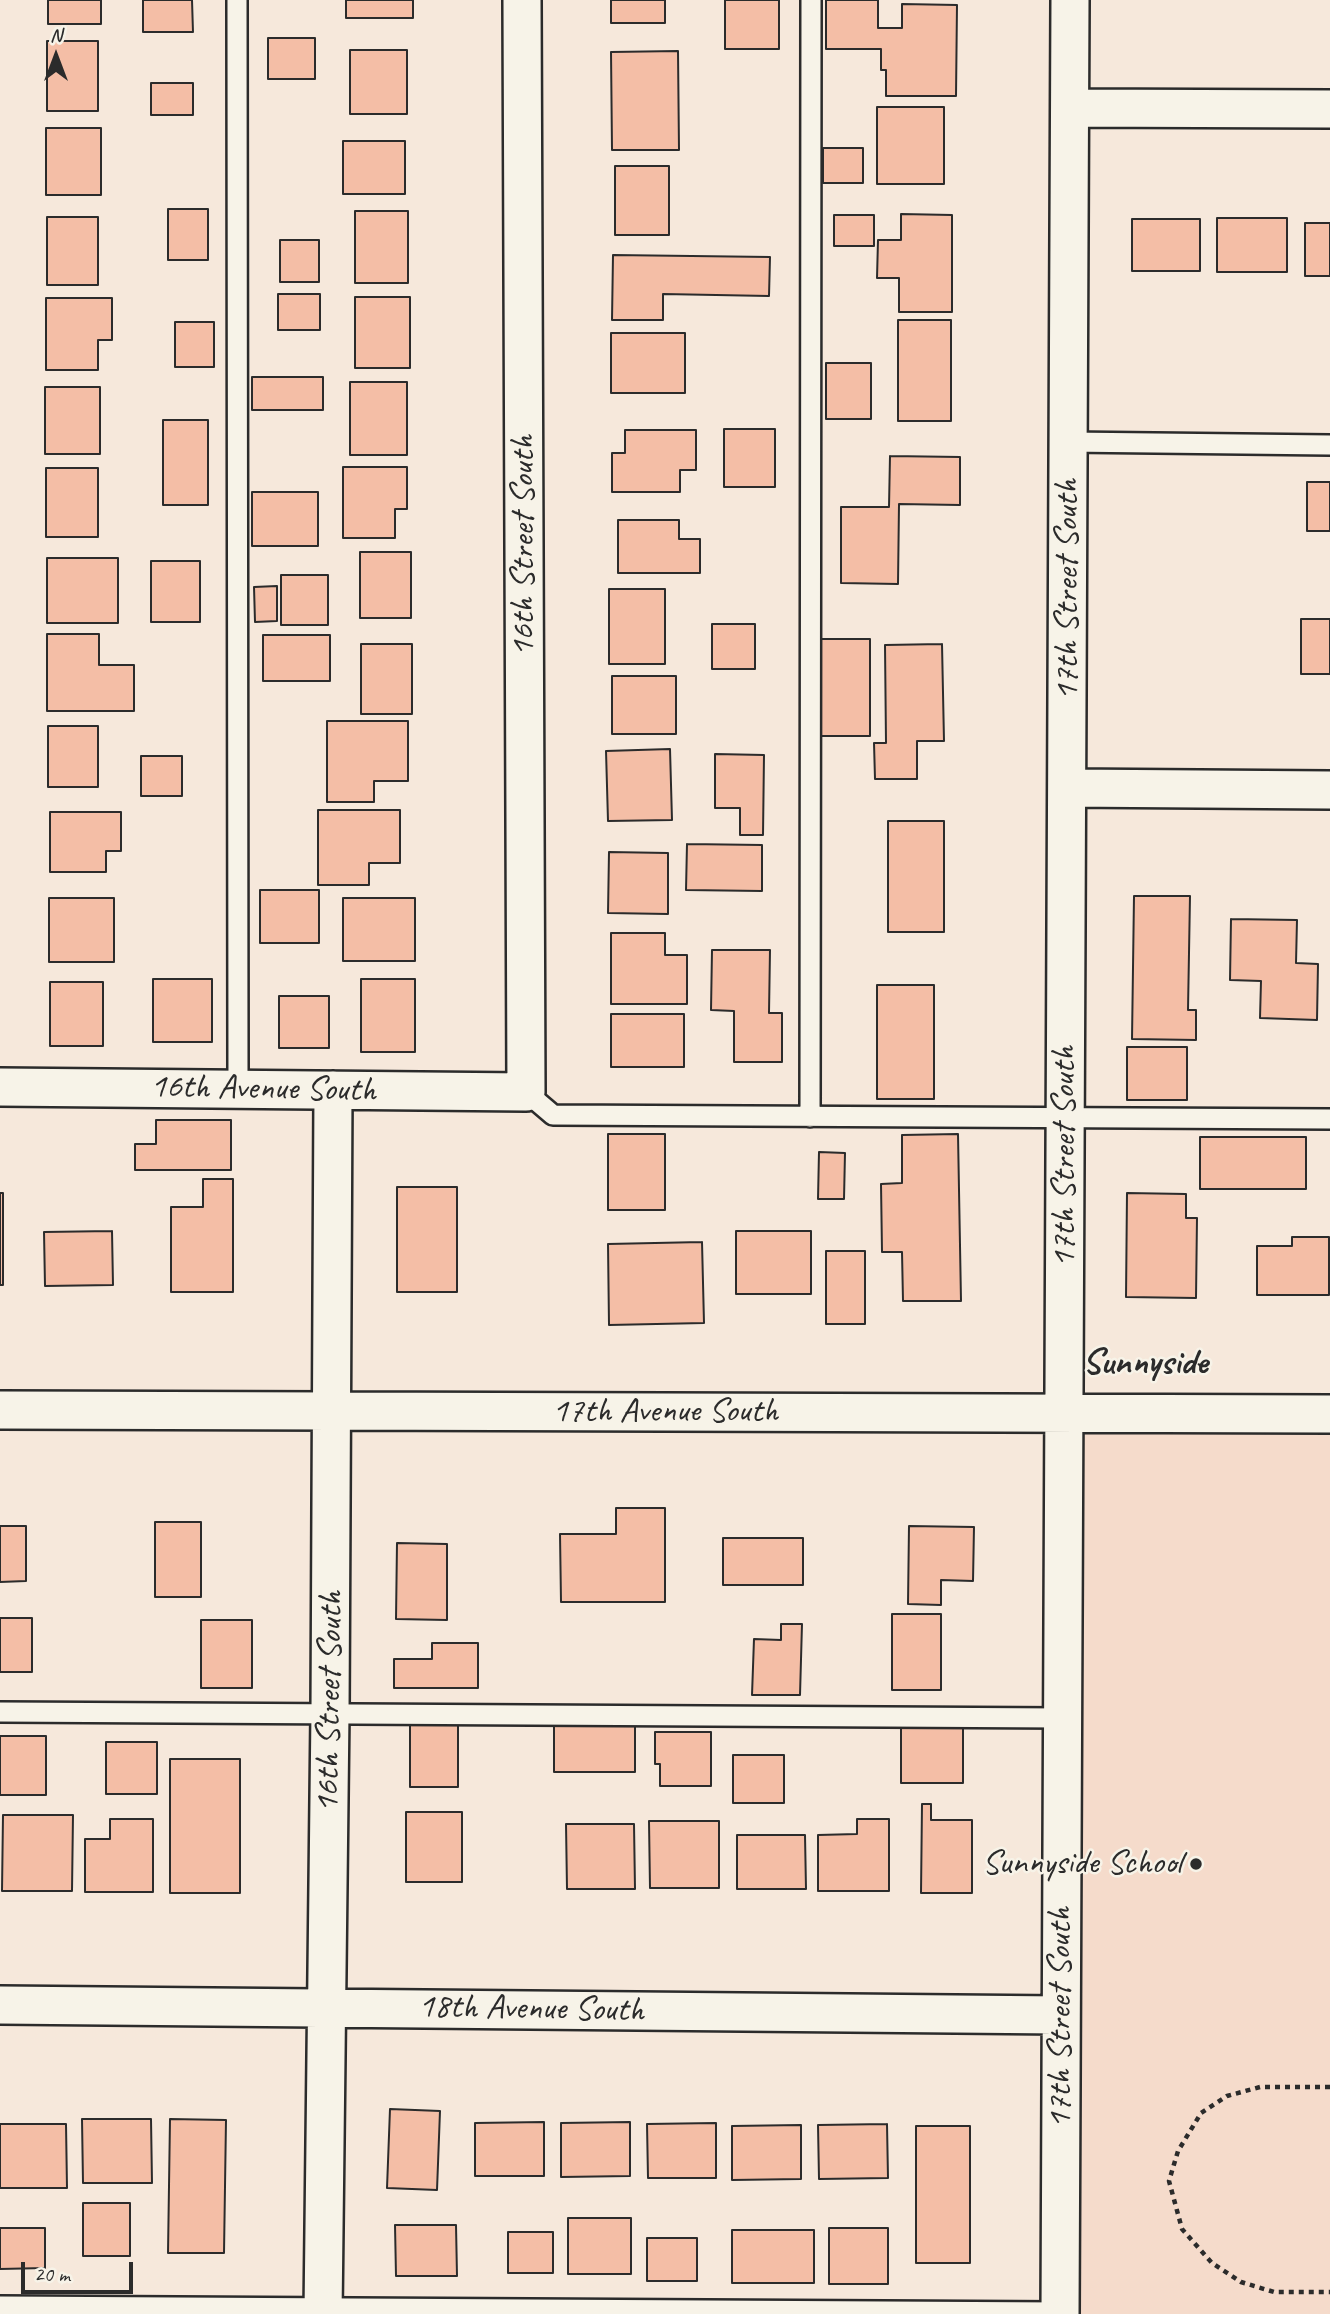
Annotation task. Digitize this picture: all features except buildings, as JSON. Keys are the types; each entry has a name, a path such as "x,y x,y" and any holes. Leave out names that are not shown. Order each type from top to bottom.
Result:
{"street":[{"name":"16th Street South","path":"522,0 526,1092"},
{"name":"17th Street South","path":"1060,2313 1070,0"},
{"path":"1070,108 1330,109"},
{"path":"1068,788 1330,790"},
{"name":"16th Avenue South","path":"0,1087 526,1092"},
{"name":"16th Street South","path":"323,2311 333,1090"},
{"name":"17th Avenue South","path":"0,1410 1330,1414"},
{"name":"18th Avenue South","path":"0,2005 1061,2015"}],"lane":[{"path":"237,0 237,1088"},
{"path":"810,1117 811,0"},
{"path":"1067,442 1330,445"},
{"path":"526,1092 554,1115 1330,1119"},
{"path":"0,1712 1062,1718"},
{"path":"0,2306 323,2311 1060,2313"}],"path":[{"path":"1330,2087 1260,2087 1227,2096 1200,2113 1178,2151 1169,2181 1182,2229 1212,2263 1241,2282 1274,2291 1330,2291"}],"shaded area":[{"name":"Sunnyside School","path":"1064,1413 1330,1415 1330,2314 1062,2314"}],"place":[{"name":"Sunnyside School","path":"1196,1864"}],"district":[{"name":"Sunnyside","path":"1145,1363"}]}
